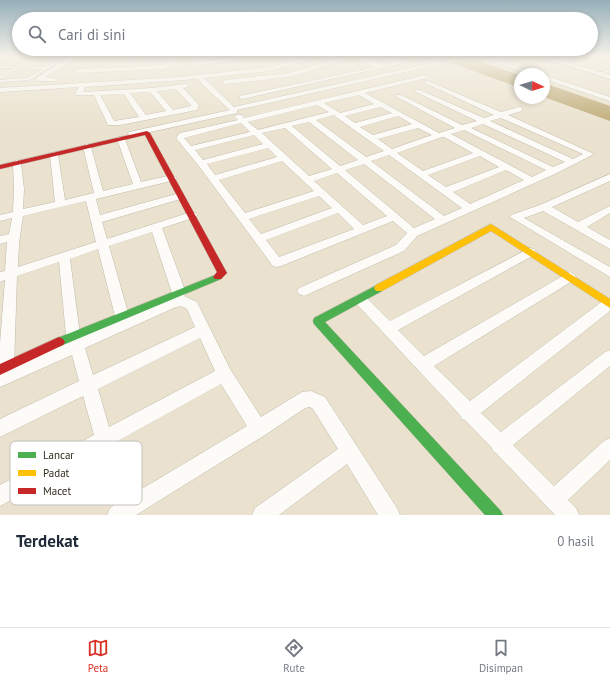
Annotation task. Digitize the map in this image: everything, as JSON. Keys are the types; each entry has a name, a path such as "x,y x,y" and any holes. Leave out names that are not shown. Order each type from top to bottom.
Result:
{"street":[{"path":"0,90 156,80"},
{"path":"202,80 234,110 242,120 361,230"},
{"path":"242,97 244,88 257,80"},
{"path":"261,80 275,90"},
{"path":"289,80 297,85"},
{"path":"225,82 244,88 275,90 319,80"},
{"path":"100,141 367,80"},
{"path":"304,291 400,248 413,233 590,154 436,87 426,80"},
{"path":"394,217 277,264 201,163 180,138 181,136 242,120 360,93 426,80"},
{"path":"553,80 610,99"},
{"path":"83,85 78,94 179,88 204,83"},
{"path":"436,87 395,97 554,171"},
{"path":"96,94 111,123 120,123 194,108 195,106 179,88"},
{"path":"152,90 171,113"},
{"path":"126,92 144,118"},
{"path":"418,92 573,162"},
{"path":"360,93 381,102 398,114 418,125 480,153 531,180"},
{"path":"190,149 381,102"},
{"path":"318,103 372,138 470,208"},
{"path":"307,180 519,109"},
{"path":"354,126 398,114"},
{"path":"310,119 443,220"},
{"path":"286,125 413,233"},
{"path":"372,138 418,125"},
{"path":"0,167 147,133 150,135 180,196 222,273 216,279 122,316 75,340"},
{"path":"121,139 138,186"},
{"path":"201,163 269,145"},
{"path":"87,147 96,220 122,316"},
{"path":"422,174 480,153"},
{"path":"54,155 60,204"},
{"path":"213,179 283,158"},
{"path":"17,163 18,214 6,275 2,372 75,340 174,302 183,301 192,306 224,374 259,429"},
{"path":"446,191 506,166"},
{"path":"610,177 544,207 515,217 610,273"},
{"path":"0,218 172,178"},
{"path":"242,218 320,192"},
{"path":"96,220 180,196"},
{"path":"544,207 610,245"},
{"path":"259,239 339,209"},
{"path":"578,227 610,209"},
{"path":"6,275 192,216"},
{"path":"156,227 179,293"},
{"path":"468,413 610,304 491,227 360,300 318,321 496,515"},
{"path":"0,240 14,239"},
{"path":"0,246 14,239"},
{"path":"388,329 530,252"},
{"path":"64,257 75,340 105,439"},
{"path":"423,365 570,278"},
{"path":"360,300 499,445 569,515"},
{"path":"0,428 202,330"},
{"path":"499,445 610,357"},
{"path":"101,441 224,374"},
{"path":"142,501 259,429 302,400 311,398 319,403 390,515"},
{"path":"554,500 610,447"},
{"path":"262,515 350,451"},
{"path":"0,496 10,491"},
{"path":"122,513 135,505"}],"lane":[{"path":"0,82 26,80"}],"shaded area":[{"path":"498,80 514,80 514,86"},
{"path":"550,85 610,106 610,121 550,99"}],"traffic: fast":[{"path":"59,342 218,277"},
{"path":"379,288 318,321 495,515"}],"traffic: slow":[{"path":"379,288 491,227 610,304"}],"traffic: jam":[{"path":"0,167 147,133 222,273 218,277"},
{"path":"0,370 59,342"}]}
